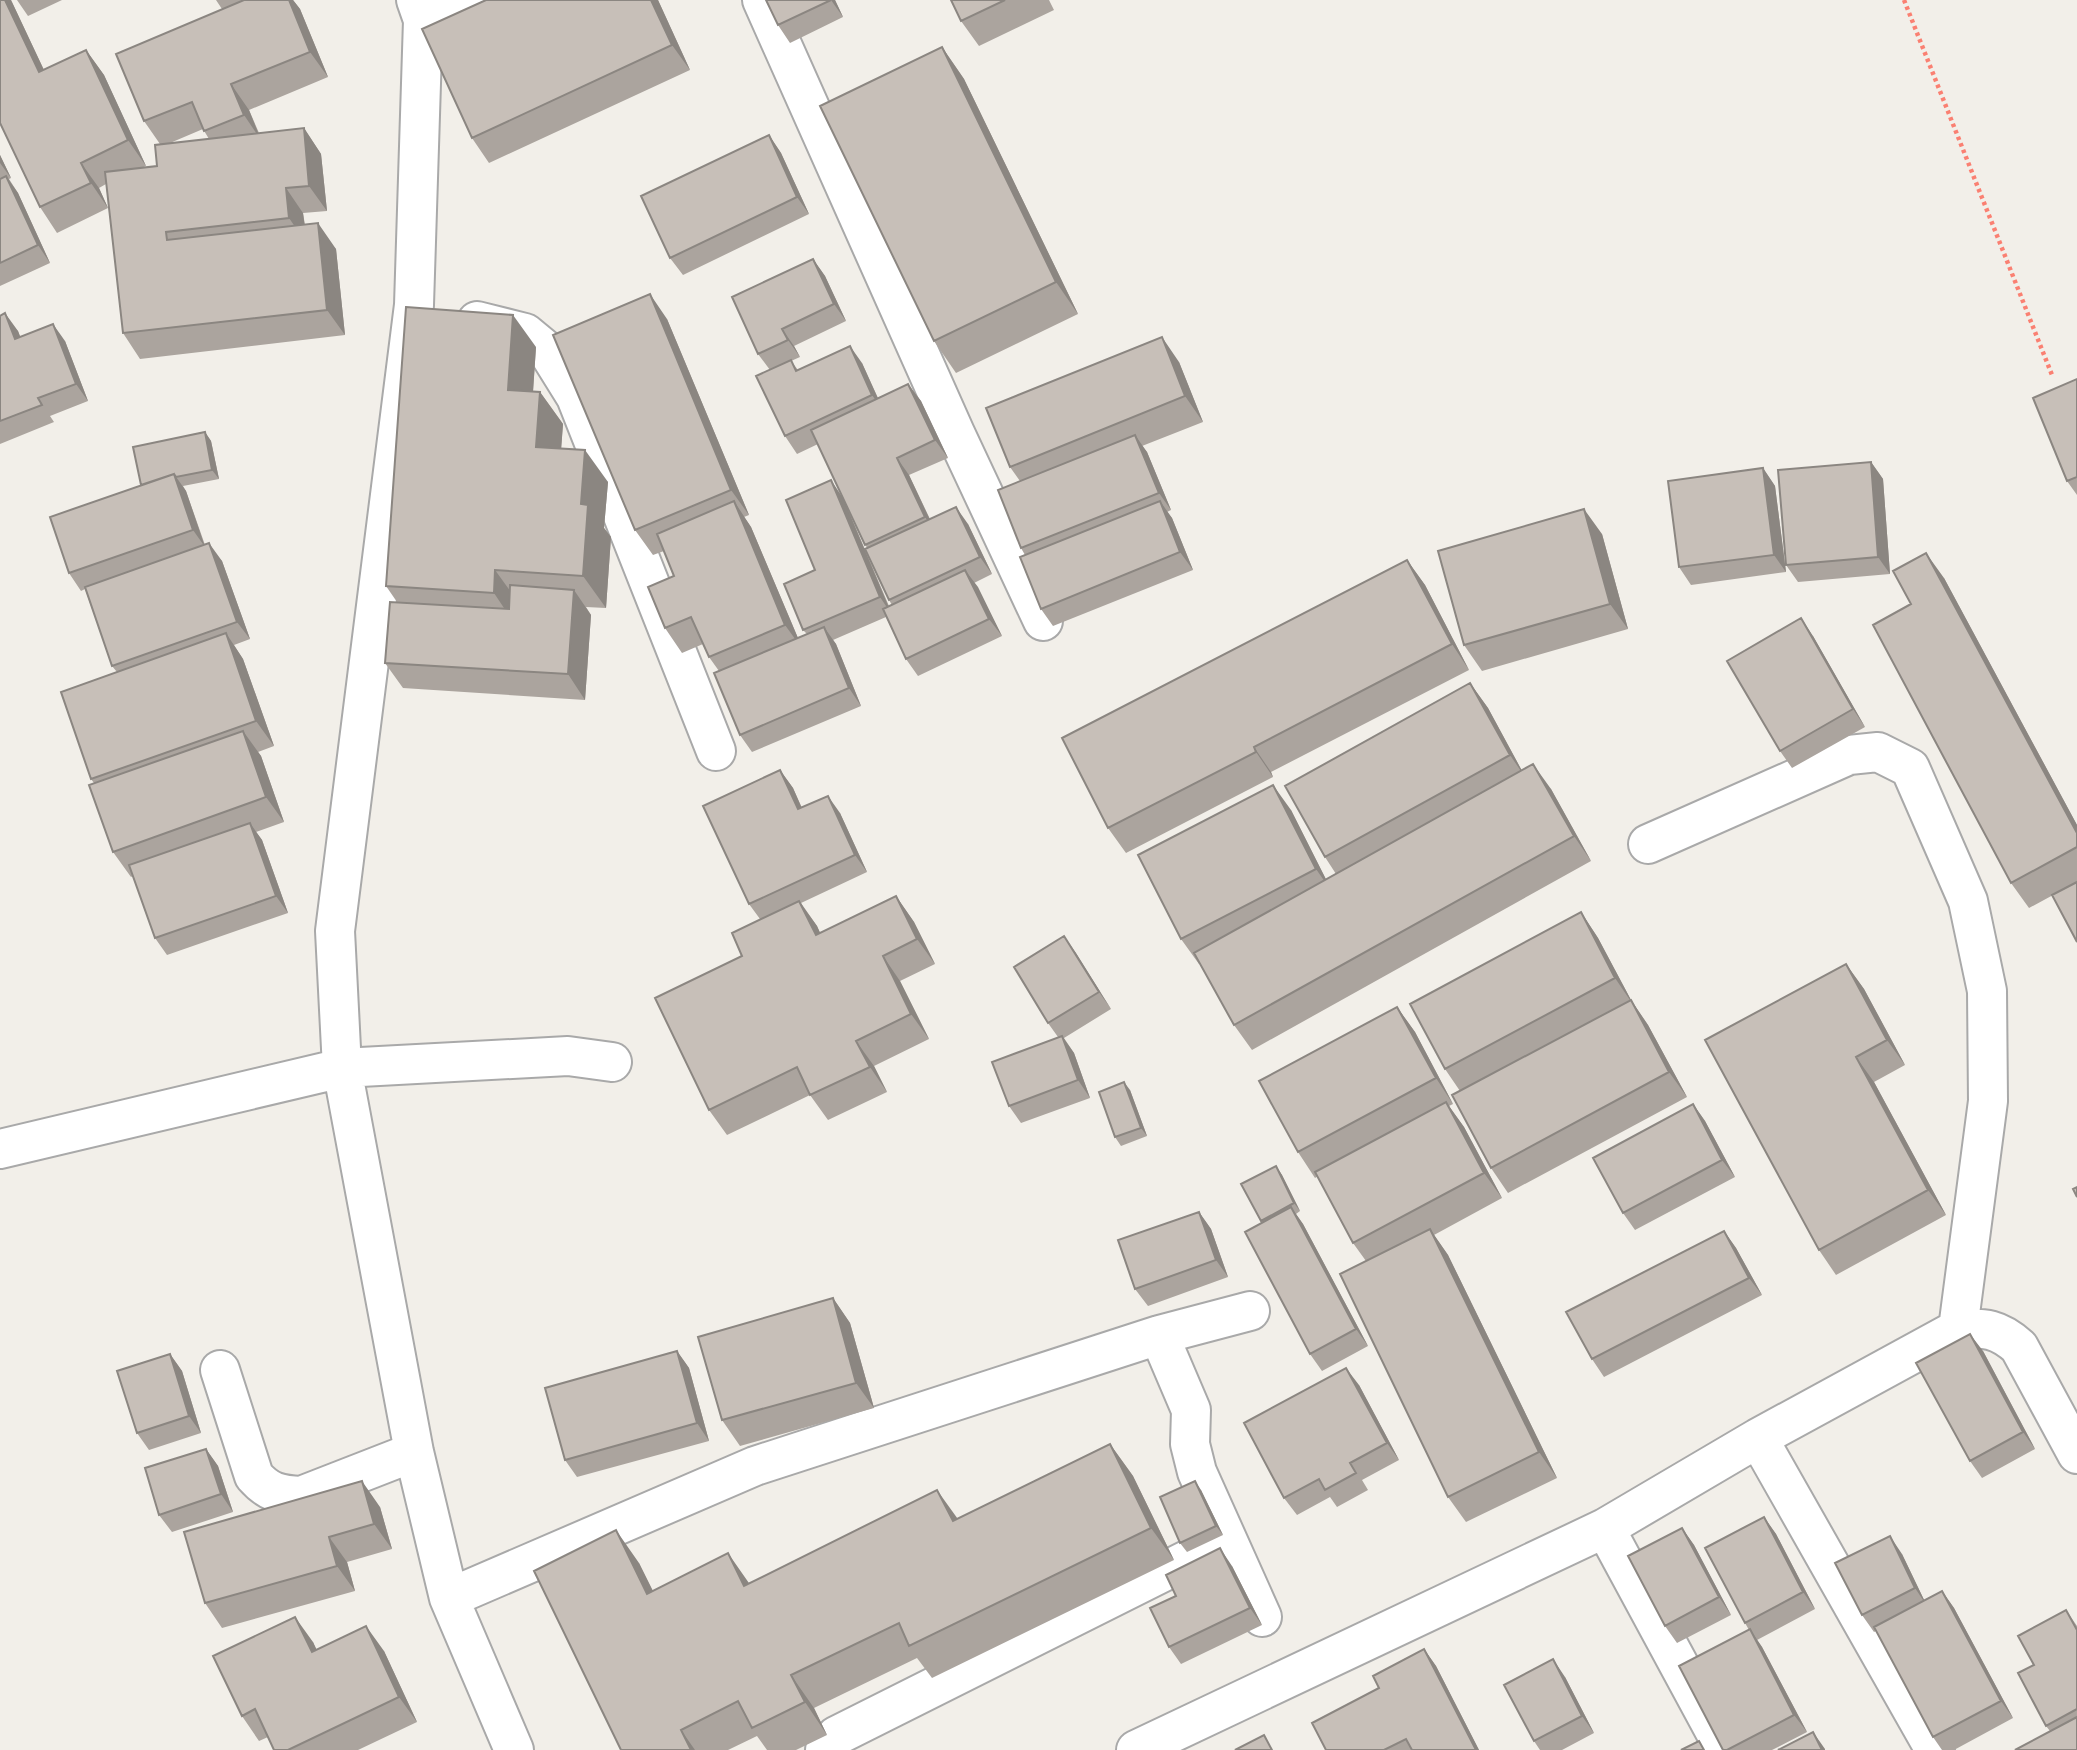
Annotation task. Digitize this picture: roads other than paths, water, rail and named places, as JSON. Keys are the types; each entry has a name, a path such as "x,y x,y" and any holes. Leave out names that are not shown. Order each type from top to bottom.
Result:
{"street":[{"path":"467,0 420,10 414,304 335,931 342,1068 414,1452 449,1598 514,1750"},
{"path":"762,0 954,433 1043,621"},
{"path":"414,304 525,333 548,352 576,397 716,751"},
{"path":"1648,844 1849,755 1878,751 1910,768 1968,901 1987,991 1987,1101 1958,1329"},
{"path":"0,1149 342,1068 568,1056 612,1062"},
{"path":"449,1598 755,1466 1159,1335 1250,1311"},
{"path":"1136,1750 1605,1528 1758,1438 1958,1329 1987,1327 2005,1334 2020,1347 2077,1454"},
{"path":"1159,1335 1191,1410 1190,1444 1197,1472 1262,1617"},
{"path":"220,1370 254,1476 266,1489 282,1495 301,1496 414,1452"},
{"path":"1758,1438 1935,1750"},
{"path":"1605,1528 1725,1750"},
{"path":"825,1750 836,1736 1227,1539"}]}
